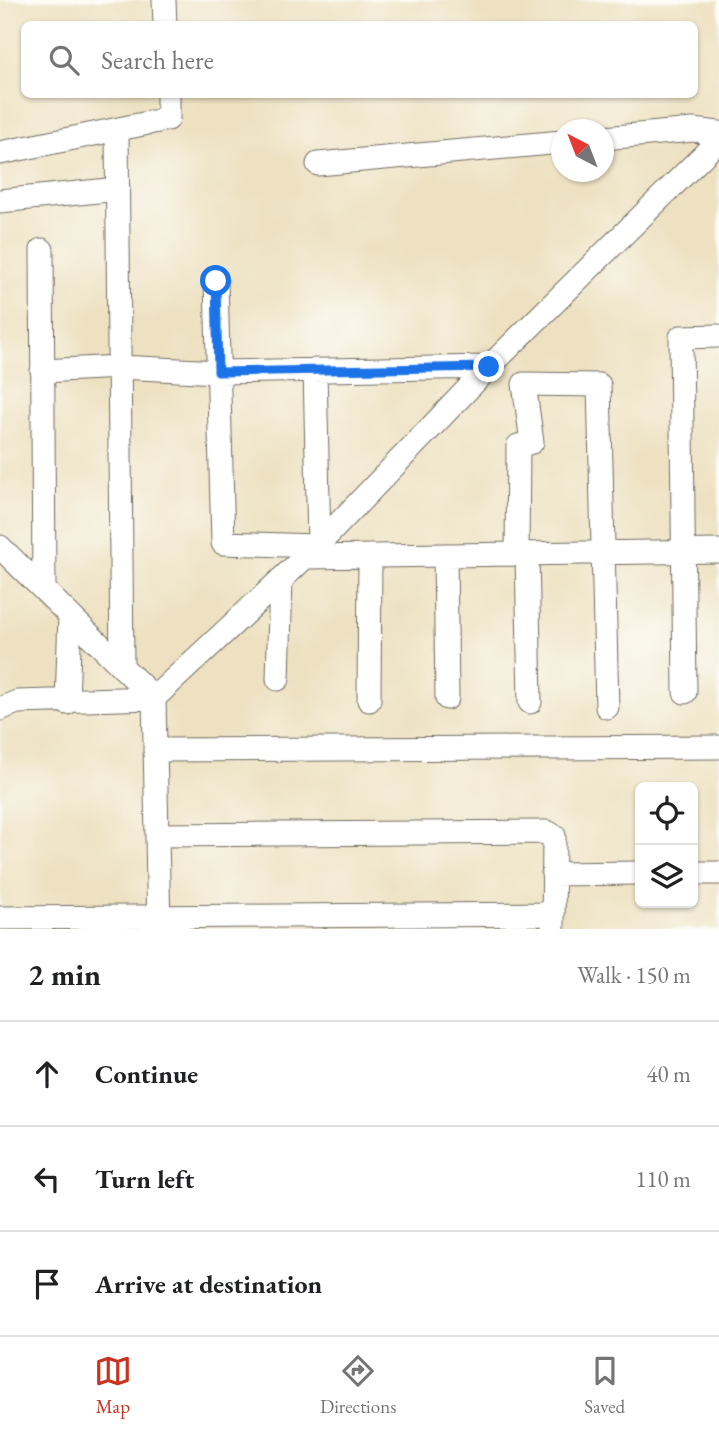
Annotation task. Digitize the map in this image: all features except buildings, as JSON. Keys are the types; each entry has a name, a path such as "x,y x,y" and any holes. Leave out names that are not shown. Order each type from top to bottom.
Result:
{"street":[{"path":"164,0 165,21"},
{"path":"0,153 169,119 168,98"},
{"path":"117,130 122,667"},
{"path":"614,137 693,130 719,133"},
{"path":"0,709 17,702 154,698 313,549 489,367 719,141"},
{"path":"318,164 551,143"},
{"path":"694,165 719,165"},
{"path":"0,201 118,189"},
{"path":"42,250 44,590"},
{"path":"216,281 223,543 370,556 719,551"},
{"path":"685,692 681,337 719,336"},
{"path":"42,371 120,367 218,372 489,367"},
{"path":"313,549 316,370"},
{"path":"530,702 518,446 532,442 524,383 599,385 607,707"},
{"path":"0,547 154,698 159,924"},
{"path":"444,555 447,698"},
{"path":"369,700 370,556"},
{"path":"278,679 281,579"},
{"path":"67,702 69,616"},
{"path":"155,750 719,747"},
{"path":"0,918 159,924 553,921 554,836 547,832 157,835"},
{"path":"553,874 635,873"},
{"path":"698,873 719,873"}],"route":[{"path":"216,281 218,372 489,367"}]}
